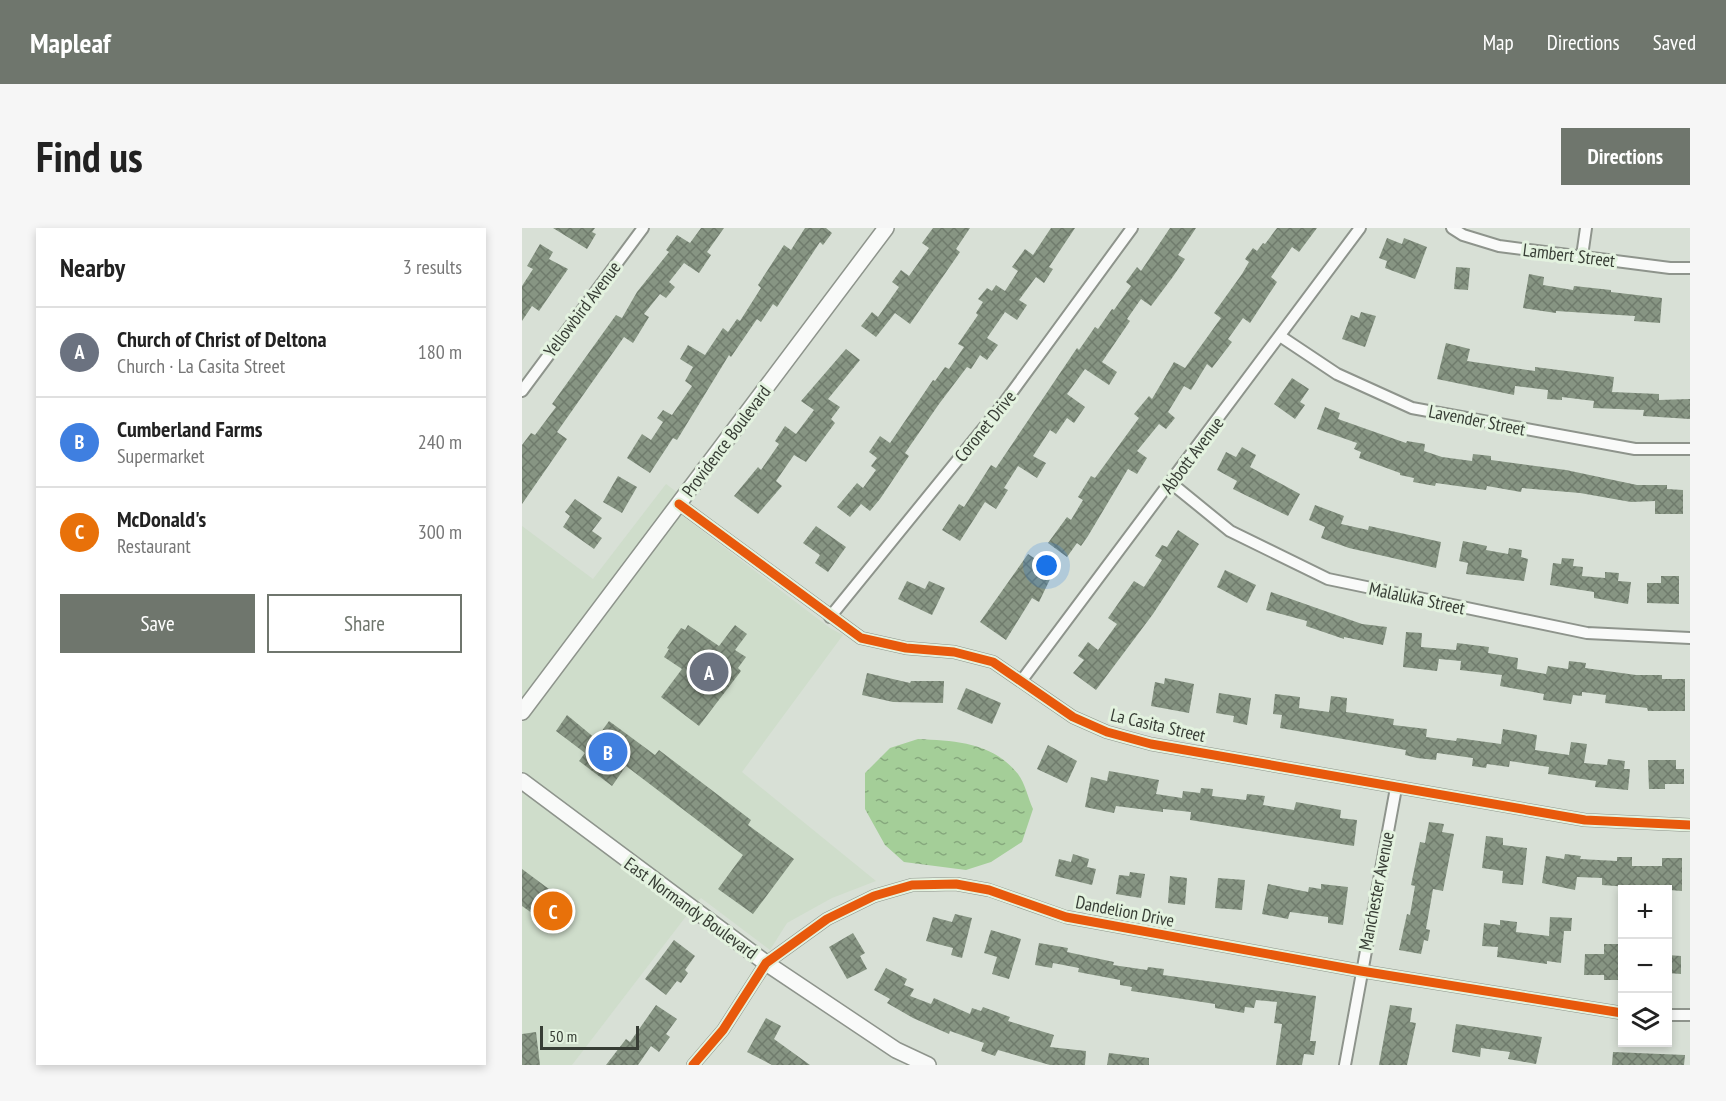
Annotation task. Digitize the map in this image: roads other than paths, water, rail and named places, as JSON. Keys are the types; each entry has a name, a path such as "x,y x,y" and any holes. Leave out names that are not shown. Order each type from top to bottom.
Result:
{"main road":[{"name":"Providence Boulevard","path":"522,712 886,228"},
{"name":"East Normandy Boulevard","path":"522,781 766,963 867,1032 896,1050 928,1065"}],"street":[{"name":"Yellowbird Avenue","path":"522,391 643,228"},
{"name":"Coronet Drive","path":"830,617 1004,404 1132,228"},
{"name":"Abbott Avenue","path":"1022,680 1360,228"},
{"name":"Lambert Street","path":"1452,228 1463,235 1499,246 1670,268 1690,268"},
{"path":"1582,256 1586,228"},
{"name":"Lavender Street","path":"1280,336 1337,374 1412,408 1635,449 1690,449"},
{"name":"Malaluka Street","path":"1171,483 1230,531 1328,579 1587,633 1690,638"},
{"name":"La Casita Street","path":"679,504 861,638 906,648 954,652 993,662 1073,717 1107,732 1151,744 1586,820 1690,825"},
{"name":"Manchester Avenue","path":"1346,1065 1361,971 1396,788"},
{"name":"Dandelion Drive","path":"693,1065 723,1030 766,963 827,919 874,896 912,885 956,884 989,890 1066,917 1361,971 1618,1012"},
{"path":"1672,1015 1690,1014"}],"water":[{"path":"918,739 972,745 997,755 1008,763 1025,786 1033,809 1022,842 991,862 966,870 904,862 885,845 865,809 865,773 890,748"}],"place":[{"name":"Church of Christ of Deltona","path":"709,672"},
{"name":"Cumberland Farms","path":"608,752"},
{"name":"McDonald's","path":"553,911"}]}
